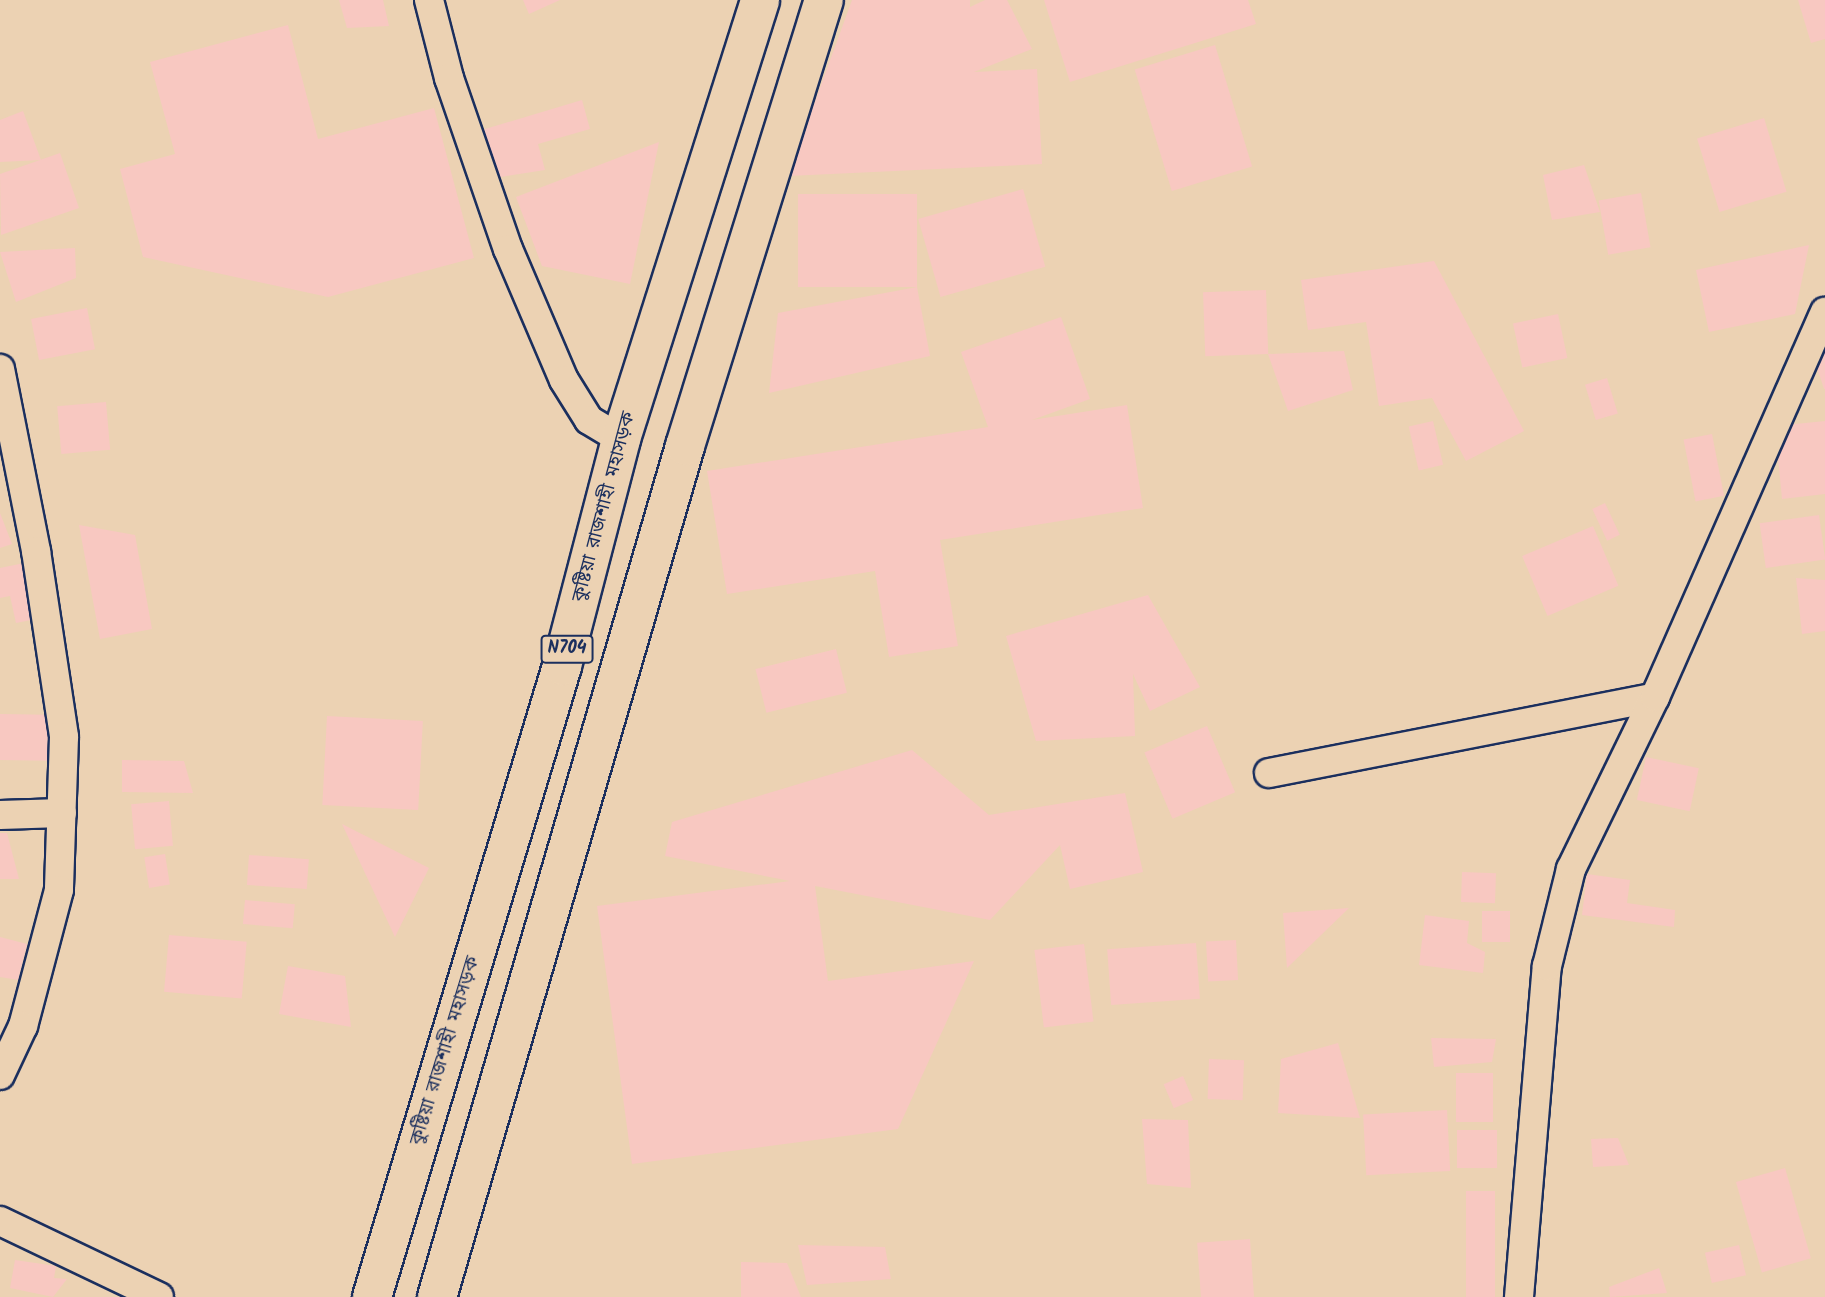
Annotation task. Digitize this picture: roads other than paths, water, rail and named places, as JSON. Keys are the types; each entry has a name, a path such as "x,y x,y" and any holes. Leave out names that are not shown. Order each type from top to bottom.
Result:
{"highway":[{"name":"কুষ্টিয়া রাজশাহী মহাসড়ক","path":"372,1297 562,666 621,439 760,0"},
{"name":"N704","path":"437,1297 685,446 824,0"}],"street":[{"path":"429,0 449,78 508,250 564,380 589,420 621,439"},
{"path":"1519,1297 1547,966 1571,869 1655,697 1825,312"},
{"path":"0,369 36,551 64,737 59,890 23,1026 0,1075"},
{"path":"1269,773 1655,697"},
{"path":"0,816 62,813"},
{"path":"0,1221 159,1297"}]}
